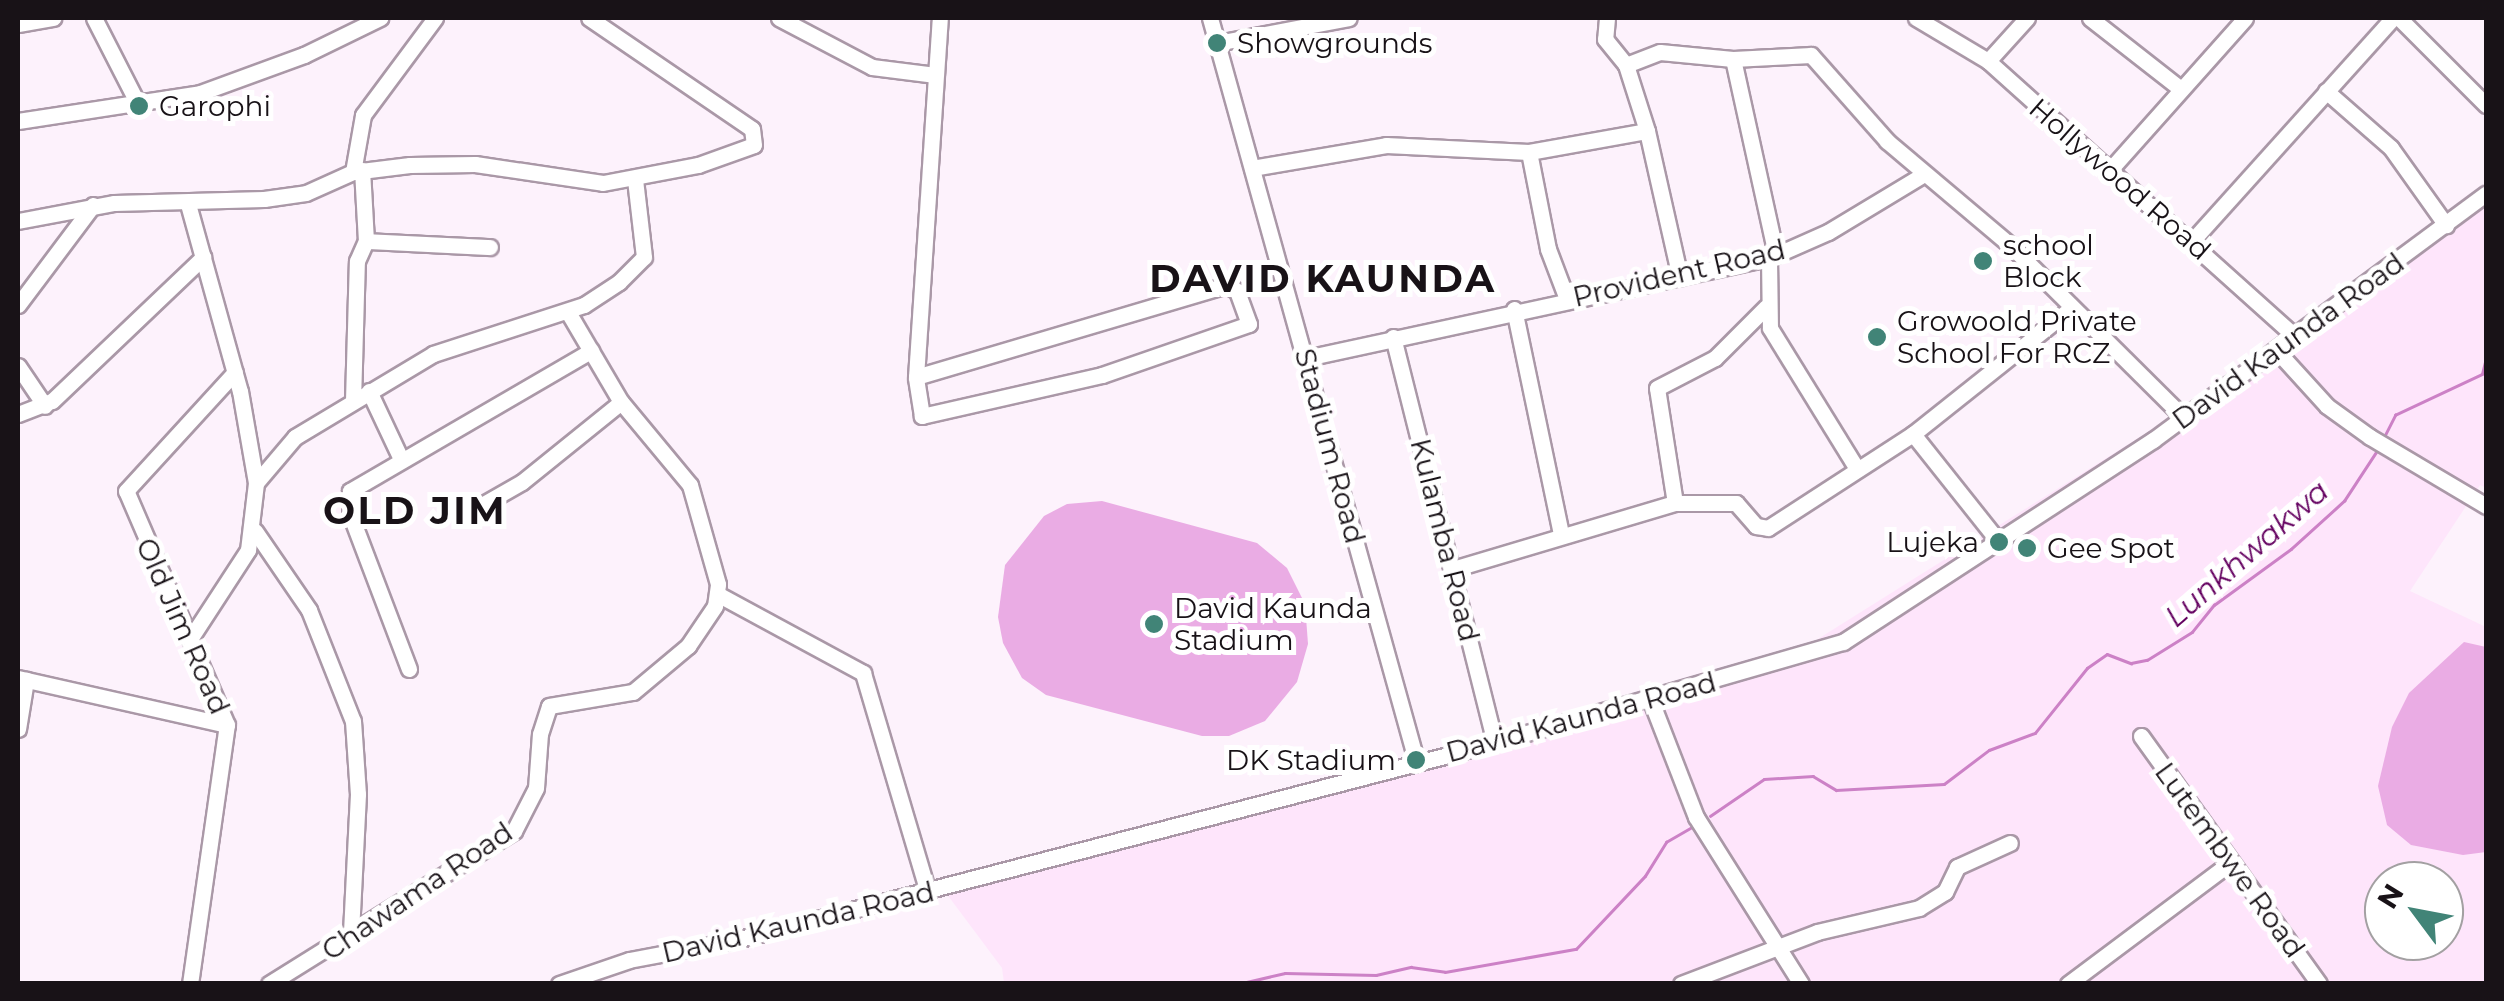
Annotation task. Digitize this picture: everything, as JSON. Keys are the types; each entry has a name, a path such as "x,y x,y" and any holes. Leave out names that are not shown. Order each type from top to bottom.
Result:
{"street":[{"path":"18,24 53,18"},
{"path":"94,18 138,106"},
{"path":"18,121 138,106 246,77 380,18"},
{"path":"352,401 357,261 366,241 357,171 363,115 435,18"},
{"path":"18,221 93,206 188,204 306,193 357,171 475,164 585,183 634,179 742,152 757,136 590,18"},
{"path":"779,18 872,67 935,75"},
{"path":"916,376 1227,285 1237,291 1248,324 1102,375 928,418 919,411 916,376 940,18"},
{"name":"Stadium Road","path":"1210,18 1416,760"},
{"path":"1217,44 1349,18"},
{"path":"1607,18 1605,39 1626,65 1648,131 1680,277"},
{"name":"Hollywood Road","path":"1916,18 1988,60 2108,172 2192,241 2295,336"},
{"path":"1988,60 2027,18"},
{"path":"2090,18 2181,89"},
{"path":"2108,172 2245,18"},
{"path":"2192,241 2396,18 2486,105"},
{"path":"1626,65 1660,52 1734,60 1806,52 1924,174 2010,245 2183,418"},
{"path":"1734,60 1772,256 1766,306 1770,328 1858,469"},
{"path":"2326,91 2390,148 2446,224"},
{"path":"1252,168 1386,145 1530,152 1648,131"},
{"path":"1530,152 1548,248 1567,299"},
{"name":"Provident Road","path":"1306,358 1514,309 1772,256 1828,232 1924,174"},
{"path":"256,483 295,437 433,354 568,312 619,282 644,258 634,179"},
{"name":"David Kaunda Road","path":"559,984 629,960 928,892 1416,760 1495,743 1651,701 1842,642 2000,542 2183,418 2486,194"},
{"path":"188,204 235,372 256,483 255,531 226,590 190,639"},
{"path":"18,305 93,206"},
{"path":"366,241 490,247"},
{"path":"18,414 45,406 204,257"},
{"path":"1675,503 1656,388 1715,358 1766,306"},
{"path":"1514,309 1561,534"},
{"path":"1453,569 1675,503 1736,503 1756,526 1768,528 1913,434 2070,309"},
{"path":"568,312 621,402 690,485 719,589 863,673 928,892"},
{"name":"Kulamba Road","path":"1394,337 1495,743"},
{"path":"409,669 348,501 355,486 591,351"},
{"path":"2276,351 2327,406 2370,438 2486,506"},
{"path":"18,366 45,406"},
{"name":"Old Jim Road","path":"190,984 227,724 126,492 235,372"},
{"path":"369,392 401,460"},
{"path":"466,514 522,482 621,402"},
{"path":"1913,434 2000,542"},
{"path":"255,531 309,610 352,720 358,794 351,931"},
{"name":"Chawama Road","path":"268,984 514,831 536,788 540,734 549,706 633,692 688,646 719,589"},
{"path":"18,730 22,679 227,724"},
{"path":"1651,701 1696,816 1801,984"},
{"name":"Lutembwe Road","path":"2141,736 2319,984"},
{"path":"1681,984 1776,949 1919,908 1945,892 1957,867 2010,843"},
{"path":"2068,984 2230,863"}],"shaded area":[{"path":"2486,197 2486,488 2480,485 2410,591 2486,627 2486,983 1004,983 1002,968 946,893 1786,659 2277,351"},
{"name":"David Kaunda Stadium","path":"1102,501 1257,543 1287,568 1305,604 1308,644 1297,682 1265,721 1229,736 1202,736 1046,695 1022,678 1003,643 998,617 1005,565 1044,516 1067,504"},
{"path":"2464,642 2486,647 2486,852 2463,855 2411,845 2387,825 2378,786 2392,727 2409,693"}],"waterway":[{"name":"Lunkhwakwa","path":"2384,437 2395,415 2482,374 2486,358"},
{"name":"Lunkhwakwa","path":"1710,816 1764,779 1813,776 1836,790 1944,784 1989,750 2035,733 2087,668 2107,654 2131,663 2147,660 2192,632 2214,605 2291,549 2344,501 2378,449"},
{"name":"Lunkhwakwa","path":"1238,984 1285,973 1376,975 1411,967 1445,972 1576,949 1645,876 1666,842 1692,827"}],"place":[{"name":"Showgrounds","path":"1217,43"},
{"name":"Garophi","path":"139,106"},
{"name":"school Block","path":"1983,261"},
{"name":"Growoold Private School For RCZ","path":"1877,337"},
{"name":"Lujeka","path":"1999,542"},
{"name":"Gee Spot","path":"2027,548"},
{"name":"David Kaunda Stadium","path":"1154,624"},
{"name":"DK Stadium","path":"1416,760"}],"district":[{"name":"DAVID KAUNDA","path":"1323,279"},
{"name":"OLD JIM","path":"415,511"}]}
